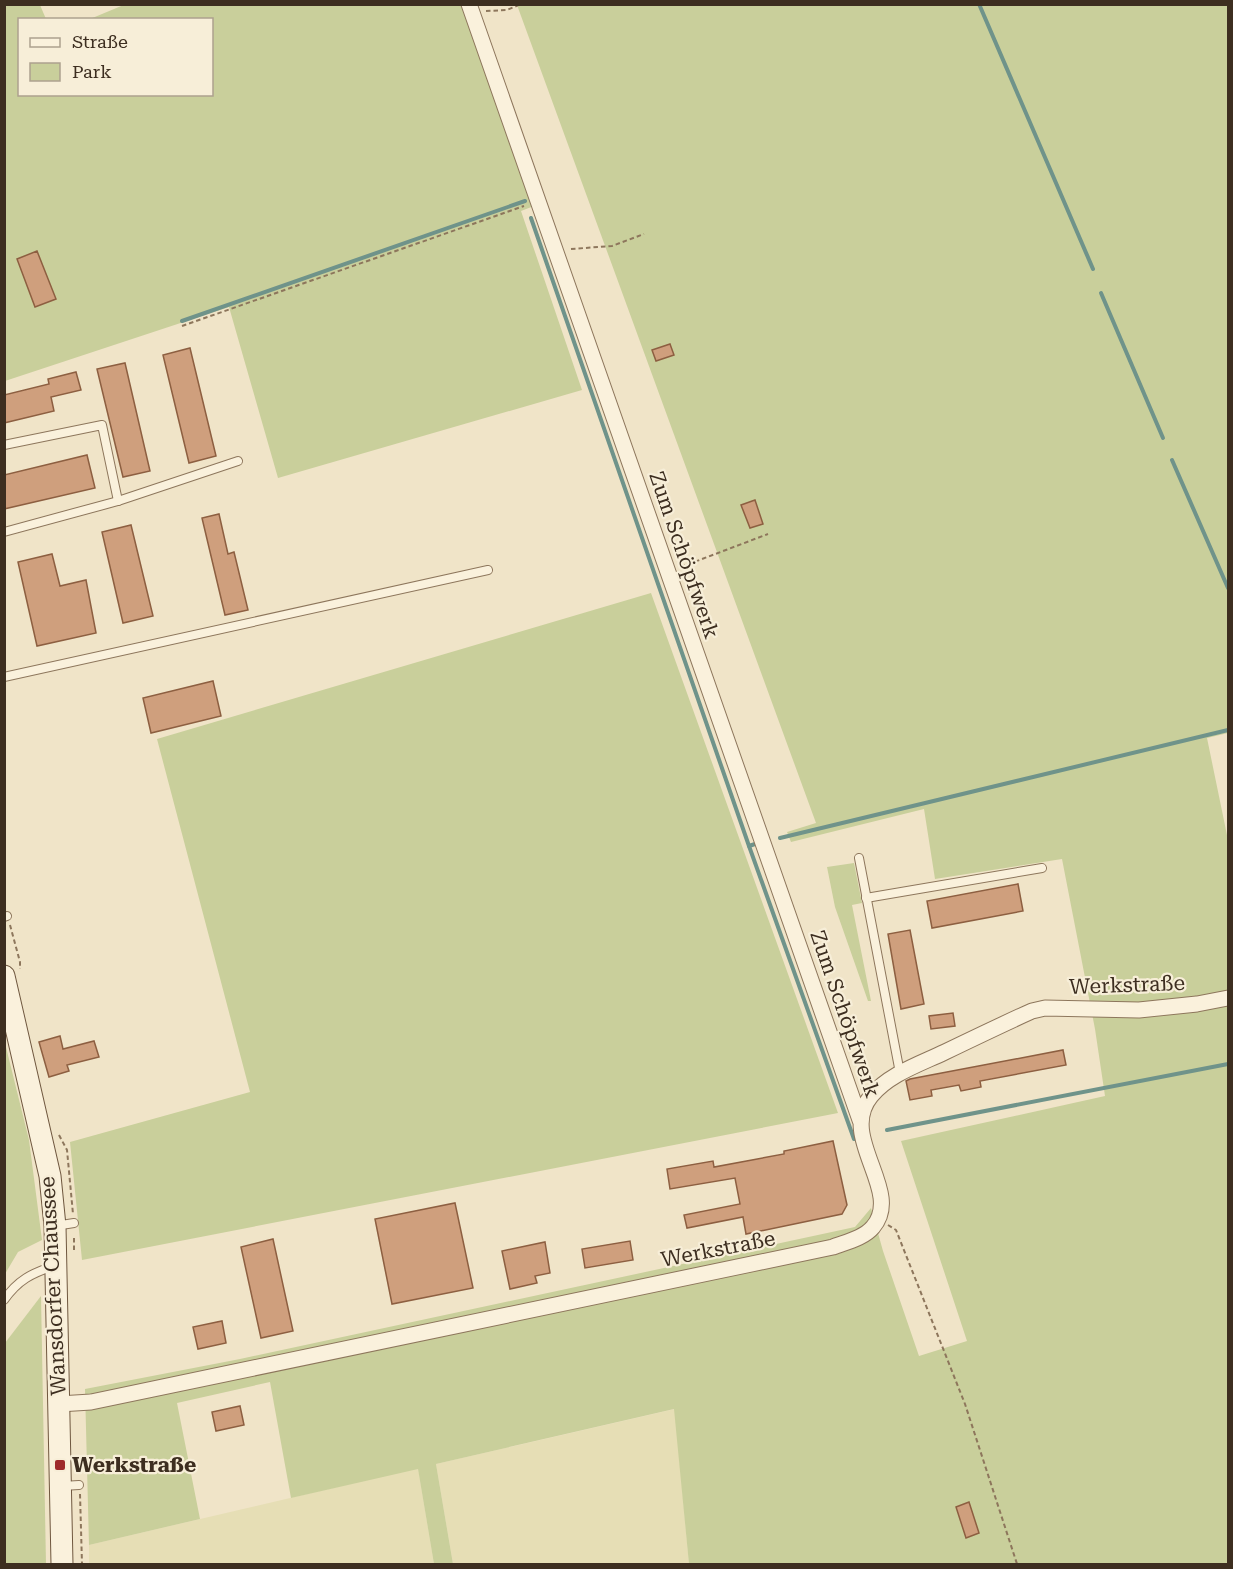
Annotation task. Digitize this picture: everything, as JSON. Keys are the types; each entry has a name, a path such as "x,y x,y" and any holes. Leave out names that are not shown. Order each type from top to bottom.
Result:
{"street":[{"name":"Zum Schöpfwerk","path":"470,9 860,1120"},
{"name":"Wansdorfer Chaussee","path":"4,976 50,1176 65,1224 56,1266 59,1404 70,1486 63,1564"},
{"name":"Werkstraße","path":"860,1120 870,1097 900,1073 1032,1011 1045,1008 1139,1010 1197,1004 1228,998"},
{"path":"860,1120 863,1142 882,1198 879,1218"},
{"name":"Werkstraße","path":"59,1404 91,1402 833,1247 859,1237 873,1228 879,1218"}],"lane":[{"path":"4,445 102,425 118,501"},
{"path":"4,532 118,501 238,461"},
{"path":"4,677 488,570"},
{"path":"859,858 900,1073"},
{"path":"866,898 1041,868"},
{"path":"4,1300 14,1286 36,1272 56,1266"}],"path":[{"path":"470,9 507,10 521,4"},
{"path":"182,326 538,201"},
{"path":"557,255 571,249 612,246 644,234"},
{"path":"667,572 768,534"},
{"path":"879,1218 896,1230 901,1241 965,1404 1017,1564"}],"shaded area":[{"path":"675,1409 689,1564 453,1564 436,1464"},
{"path":"418,1468 434,1564 89,1564 89,1545"}],"green space":[{"path":"126,4 461,5 534,206 521,211 582,390 278,478 229,307 5,381 4,5 40,5 46,18 18,18 18,96 213,96 213,18 92,18"},
{"path":"517,5 1228,5 1228,733 1207,738 1228,840 1228,1564 689,1564 674,1409 436,1464 453,1564 434,1564 418,1469 291,1498 270,1382 177,1403 200,1519 89,1545 85,1389 240,1359 855,1227 871,1208 883,1251 919,1356 967,1341 901,1141 1105,1096 1095,1029 1062,859 935,879 924,809 791,842 787,832 816,823"},
{"path":"651,593 838,1113 82,1260 70,1142 250,1092 157,739"},
{"path":"854,863 862,903 852,905 871,1001 868,1001 835,907 827,867"},
{"path":"5,1043 29,1140 42,1240 18,1252 5,1274"},
{"path":"41,1296 46,1564 5,1564 5,1343"}],"building":[{"path":"37,251 56,299 35,307 17,259"},
{"path":"670,344 674,355 656,361 652,350"},
{"path":"190,348 216,456 189,463 163,355"},
{"path":"125,363 150,471 123,477 97,369"},
{"path":"76,372 81,390 51,397 54,411 4,423 4,395 49,384 48,379"},
{"path":"87,455 95,488 4,509 4,475"},
{"path":"755,500 763,524 750,528 741,505"},
{"path":"219,514 228,554 234,552 248,610 225,615 202,518"},
{"path":"131,525 153,616 123,623 102,532"},
{"path":"52,554 60,586 86,580 96,633 37,646 18,562"},
{"path":"213,681 221,716 151,733 143,698"},
{"path":"1018,884 1023,911 932,928 927,901"},
{"path":"910,930 924,1004 901,1009 888,934"},
{"path":"953,1013 955,1026 931,1029 929,1016"},
{"path":"60,1036 63,1049 94,1041 99,1057 67,1065 69,1071 49,1077 39,1042"},
{"path":"1063,1050 1066,1065 980,1081 981,1087 961,1091 959,1085 931,1090 932,1096 910,1100 906,1081 910,1079"},
{"path":"833,1141 847,1205 842,1214 746,1234 743,1217 687,1228 684,1215 740,1204 735,1178 670,1189 667,1169 713,1161 714,1167 784,1154 784,1151"},
{"path":"455,1203 473,1288 392,1304 375,1219"},
{"path":"273,1239 293,1331 261,1338 241,1247"},
{"path":"630,1241 633,1260 585,1268 582,1249"},
{"path":"545,1242 550,1273 535,1276 537,1283 510,1289 502,1251"},
{"path":"222,1321 226,1343 198,1349 193,1327"},
{"path":"240,1406 244,1425 216,1431 212,1412"},
{"path":"969,1502 979,1533 966,1538 956,1507"}],"waterway":[{"path":"979,4 1093,269"},
{"path":"182,321 525,201"},
{"path":"531,218 749,846 755,844"},
{"path":"1101,293 1163,438"},
{"path":"1172,460 1228,588"},
{"path":"780,838 1228,730"},
{"path":"749,846 854,1139"},
{"path":"887,1130 1228,1064"}],"place":[{"name":"Werkstraße","path":"60,1465"}]}
